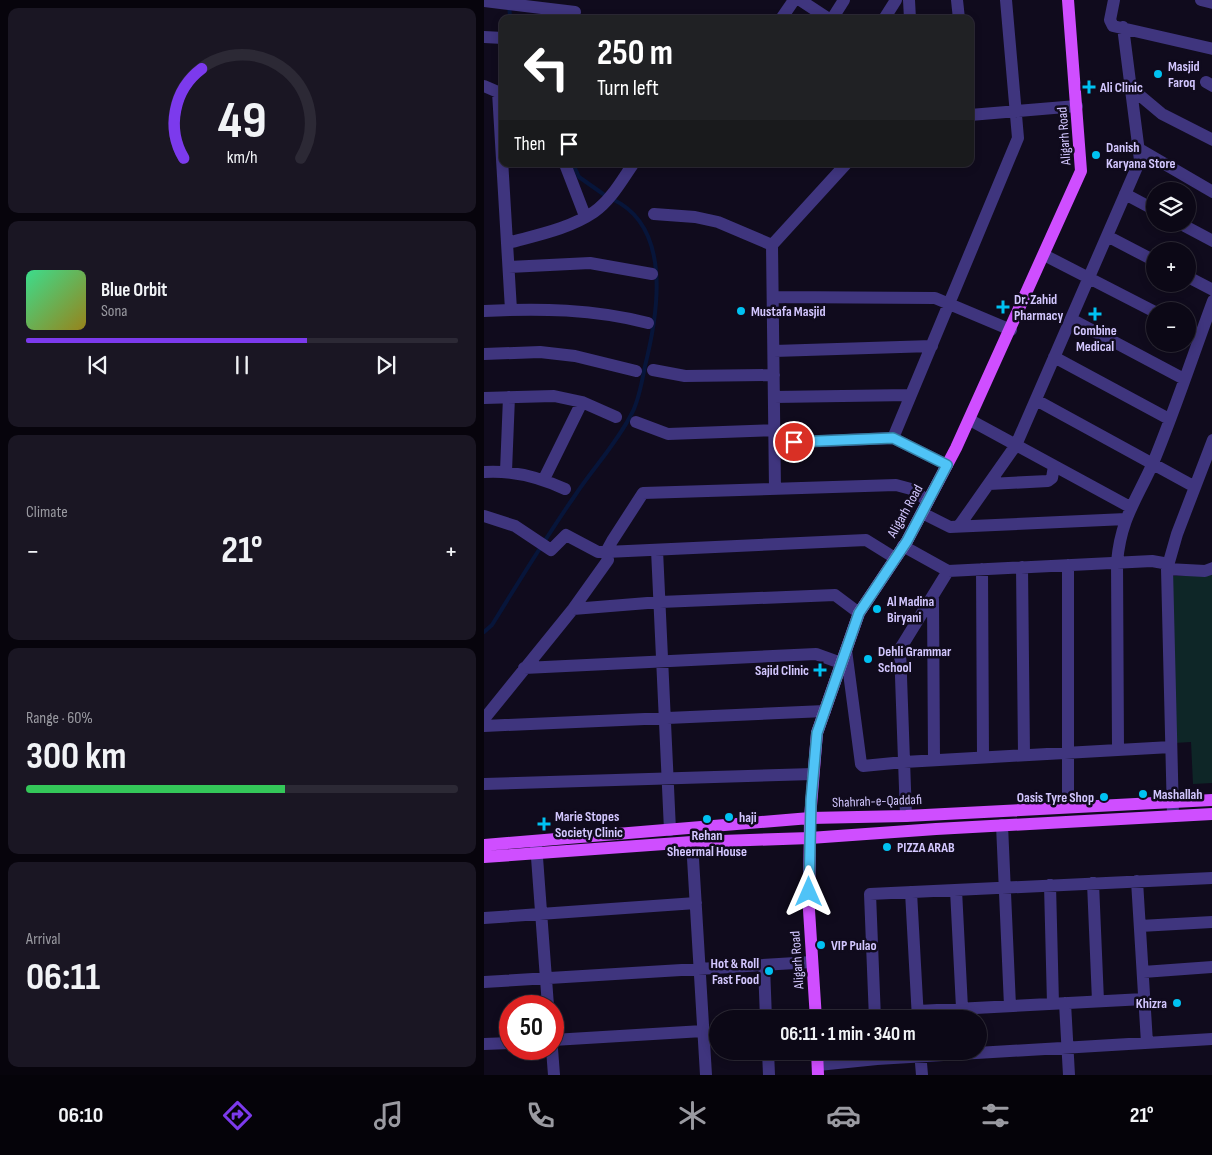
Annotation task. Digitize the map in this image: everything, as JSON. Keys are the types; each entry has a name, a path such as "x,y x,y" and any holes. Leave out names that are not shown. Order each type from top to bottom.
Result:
{"main road":[{"name":"Aligarh Road","path":"815,1010 809,910 810,818 817,733 859,613 896,558 922,513 970,420 1081,171 1068,0"},
{"name":"Shahrah-e-Qaddafi","path":"484,857 536,846 670,830 810,818 906,816 1212,800"},
{"name":"Shahrah-e-Qaddafi","path":"484,845 536,846 810,838 1002,825 1212,814"}],"street":[{"path":"784,15 794,0"},
{"path":"800,0 824,15"},
{"path":"833,15 844,0"},
{"path":"887,15 896,0"},
{"path":"909,0 910,15"},
{"path":"957,0 959,15"},
{"path":"893,438 1018,138 1006,0"},
{"path":"1114,0 1110,20 1113,26 1212,49"},
{"path":"1201,0 1212,3"},
{"path":"494,2 574,10"},
{"path":"959,526 1016,445 1140,160 1123,28"},
{"path":"484,37 499,38"},
{"path":"484,86 499,90"},
{"path":"1131,88 1162,114 1212,140"},
{"path":"974,115 1077,106"},
{"path":"1138,149 1212,192"},
{"path":"504,167 511,310"},
{"path":"567,167 585,216"},
{"path":"508,243 560,229 585,216 604,203 631,167"},
{"path":"775,489 772,245 843,167"},
{"path":"1125,194 1146,205"},
{"path":"654,214 695,217 718,222 772,245"},
{"path":"1196,232 1212,241"},
{"path":"1107,236 1146,256"},
{"path":"1044,255 1146,307"},
{"path":"509,267 590,264 652,274"},
{"path":"1196,281 1212,290"},
{"path":"774,297 935,298 1011,330"},
{"path":"1118,749 1117,562 1119,538 1128,513 1152,463 1200,336 1209,319 1212,302"},
{"path":"484,311 511,310 613,314 648,323"},
{"path":"1071,319 1184,379"},
{"path":"1196,334 1200,336"},
{"path":"774,351 932,346"},
{"path":"484,354 540,352 575,356 636,371"},
{"path":"1054,357 1169,419"},
{"path":"653,370 686,376 774,375"},
{"path":"774,397 911,395"},
{"path":"484,398 554,396 582,402 616,417"},
{"path":"506,471 509,397"},
{"path":"1036,400 1194,487"},
{"path":"544,479 582,402"},
{"path":"970,420 1054,466 1128,513"},
{"path":"636,422 668,434 893,438 947,465"},
{"path":"1172,816 1168,567 1194,487 1207,470 1212,440"},
{"path":"989,484 1048,480 1052,478 1054,466"},
{"path":"484,472 506,471 544,479 565,489"},
{"path":"484,719 573,609 608,560 606,552 643,493 896,485 911,489 928,501"},
{"path":"922,513 950,527 1128,513"},
{"path":"484,516 516,526 541,545 551,550 566,535 598,552 866,540 896,558"},
{"path":"903,546 948,571 1152,561 1168,567 1205,571 1212,568"},
{"path":"657,550 670,830"},
{"path":"1068,565 1066,752 1068,807"},
{"path":"1022,567 1024,754"},
{"path":"982,569 983,757"},
{"path":"906,816 900,649 933,599 948,571"},
{"path":"573,609 660,602 836,595 859,613"},
{"path":"933,599 934,760"},
{"path":"846,650 861,764 863,766 1024,754 1171,748"},
{"path":"524,668 816,654 841,663"},
{"path":"484,726 824,710"},
{"path":"484,784 813,774"},
{"path":"1002,825 1010,1006"},
{"path":"692,842 706,1075"},
{"path":"536,846 547,995"},
{"path":"875,1010 870,894 1212,878"},
{"path":"1137,881 1147,1043"},
{"path":"1093,883 1098,1001"},
{"path":"1050,885 1059,1003 1068,1048 1069,1075"},
{"path":"956,890 962,1008"},
{"path":"911,892 918,1010"},
{"path":"484,918 696,903"},
{"path":"1140,926 1212,922"},
{"path":"484,982 546,980 812,962"},
{"path":"764,966 766,1010"},
{"path":"1143,972 1212,967"},
{"path":"949,1010 1144,999"},
{"path":"564,1039 703,1031"},
{"path":"987,1051 1212,1039"},
{"path":"484,1044 499,1043"},
{"path":"553,1060 554,1075"},
{"path":"768,1060 769,1075"},
{"path":"818,1070 857,1060"},
{"path":"921,1060 922,1075"}],"green space":[{"path":"1212,573 1212,783 1193,784 1191,742 1174,743 1171,576 1205,576"}],"waterway":[{"path":"509,7 510,15"},
{"path":"574,167 579,177 606,196"},
{"path":"484,632 492,625 565,510 619,435 632,413 638,396 654,322 656,274 653,250 645,230 631,212 612,199"}],"place":[{"name":"Masjid Faroq","path":"1158,74"},
{"name":"Ali Clinic","path":"1089,87"},
{"name":"Danish Karyana Store","path":"1096,155"},
{"name":"Dr. Zahid Pharmacy","path":"1003,307"},
{"name":"Mustafa Masjid","path":"741,311"},
{"name":"Combine Medical","path":"1095,314"},
{"name":"Al Madina Biryani","path":"877,609"},
{"name":"Dehli Grammar School","path":"868,659"},
{"name":"Sajid Clinic","path":"820,670"},
{"name":"Mashallah","path":"1143,794"},
{"name":"Oasis Tyre Shop","path":"1104,797"},
{"name":"haji","path":"729,817"},
{"name":"Rehan Sheermal House","path":"707,819"},
{"name":"Marie Stopes Society Clinic","path":"544,824"},
{"name":"PIZZA ARAB","path":"887,847"},
{"name":"VIP Pulao","path":"821,945"},
{"name":"Hot & Roll Fast Food","path":"769,971"},
{"name":"Khizra","path":"1177,1003"}],"route":[{"path":"794,442 893,438 947,465 907,541 859,613 817,733 811,800 809,892"}]}
